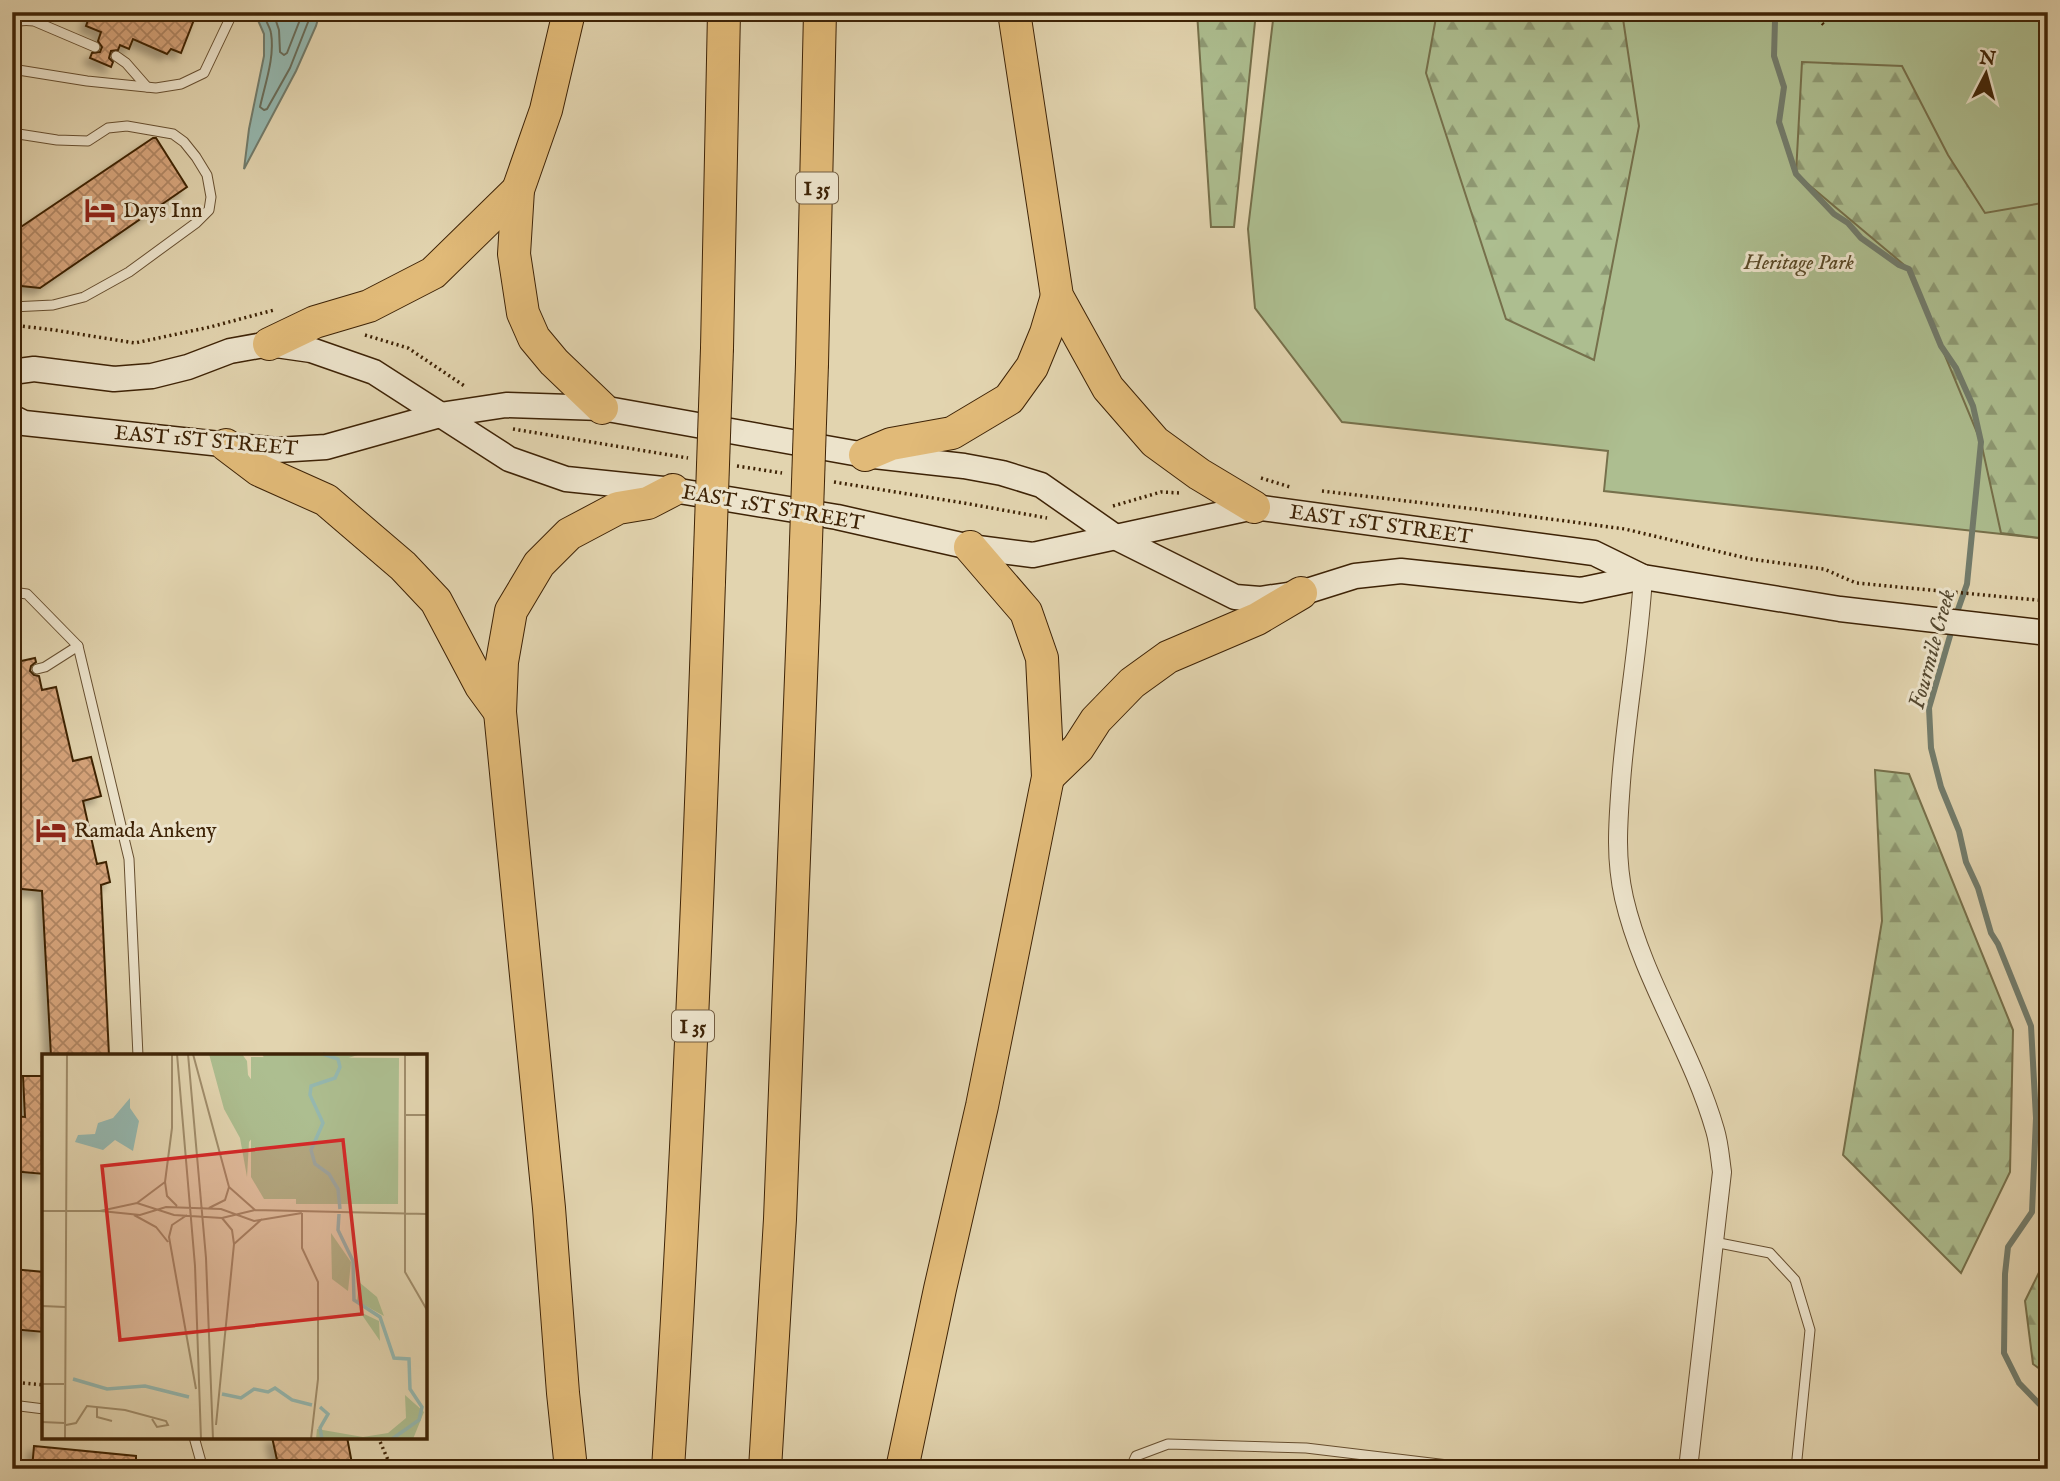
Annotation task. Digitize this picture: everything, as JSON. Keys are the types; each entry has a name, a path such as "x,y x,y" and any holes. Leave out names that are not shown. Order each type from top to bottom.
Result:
{"highway":[{"path":"569,12 546,110 518,190 514,254 523,313 534,338 554,362 602,408"},
{"name":"I 35","path":"668,1469 681,1272 696,943 717,348 724,12"},
{"name":"I 35","path":"765,1469 780,1219 804,600 820,12"},
{"path":"1014,12 1057,296 1108,388 1154,442 1199,474 1254,507"},
{"path":"269,344 316,322 369,306 433,273 518,190"},
{"path":"865,455 891,444 952,433 1009,399 1032,367 1057,296"},
{"path":"226,445 259,470 326,500 403,566 436,601 481,685 499,712"},
{"path":"571,1469 549,1208 499,712 502,662 511,611 539,564 569,534 618,508 648,502 673,490"},
{"path":"902,1469 982,1106 1048,776 1042,657 1026,612 970,547"},
{"path":"1048,776 1078,748 1096,720 1132,683 1168,657 1257,619 1301,593"}],"main road":[{"name":"EAST 1ST STREET","path":"12,372 34,369 114,379 152,376 188,367 230,351 269,344 311,350 374,372 509,460 566,479 673,490 837,517 970,547 1033,555 1254,507 1594,553 1643,577 1840,609 2048,633"},
{"name":"EAST 1ST STREET","path":"12,417 24,423 277,450 326,447 440,415 506,405 602,408 865,455 1002,473 1041,485 1117,538 1235,597 1260,599 1301,593 1355,576 1402,572 1581,590 1643,577"}],"street":[{"path":"1643,577 1640,625 1623,755 1618,868 1638,946 1697,1076 1716,1133 1722,1172 1688,1469"}],"lane":[{"path":"12,69 156,88 181,84 204,73 233,12"},
{"path":"12,30 18,22 34,21 95,47"},
{"path":"116,56 126,63 147,87"},
{"path":"12,159 14,133 57,140 88,141 108,128 127,126 173,134 184,142 207,175 211,197 209,211 196,223 129,272 95,291 84,297 53,305 12,307"},
{"path":"12,593 27,594 78,646 129,859 138,1054"},
{"path":"37,669 45,667 78,646"},
{"path":"1714,1242 1770,1253 1795,1280 1810,1330 1796,1469"},
{"path":"12,1405 42,1409"},
{"path":"194,1439 202,1469"},
{"path":"1130,1469 1136,1456 1168,1444 1306,1448 1480,1469"}],"path":[{"path":"1810,12 1824,25"},
{"path":"1856,583 2048,601"},
{"path":"12,1382 42,1385"},
{"path":"379,1439 392,1469"}],"green space":[{"path":"1197,12 1256,12 1234,227 1211,227"},
{"name":"Heritage Park","path":"1274,12 2048,12 2048,539 1604,491 1608,451 1342,422 1255,308 1248,229"},
{"path":"1437,12 1622,12 1639,126 1594,360 1506,319 1426,73"},
{"path":"1802,62 1902,66 1948,155 1985,213 2048,202 2048,539 2001,533 1981,442 1909,269 1796,174"},
{"path":"1875,770 1909,774 2013,1030 2010,1172 1961,1273 1843,1155 1882,921"},
{"path":"2048,1254 2048,1375 2033,1364 2025,1301"}],"water":[{"path":"257,12 320,12 296,71 244,169 264,56 264,34"}],"building":[{"path":"91,12 197,12 181,53 171,49 167,54 133,39 129,49 120,45 118,50 111,51 111,67 90,58 92,53 100,52 102,47 98,41 101,32 86,26"},
{"name":"Days Inn","path":"156,138 187,187 40,288 12,285 12,233"},
{"name":"Ramada Ankeny","path":"35,658 36,662 30,671 39,676 42,690 56,687 73,761 91,757 101,796 83,801 97,864 106,862 110,882 101,885 109,1054 51,1054 42,891 12,888 12,663"},
{"path":"23,1076 42,1076 42,1174 12,1171 12,1116 25,1117"},
{"path":"12,1269 42,1272 42,1332 12,1329"},
{"path":"272,1439 347,1439 353,1469 279,1469"},
{"path":"34,1446 136,1456 136,1469 32,1469"}],"waterway":[{"name":"Fourmile Creek","path":"1779,12 1775,21 1774,56 1784,87 1779,122 1796,174 1861,238 1909,269 1941,346 1956,368 1973,406 1981,442 1967,584 1955,618"},
{"name":"Fourmile Creek","path":"1952,629 1929,708 1931,748 1941,787 1959,831 1966,862 1978,888 1991,933 2031,1026 2036,1118 2032,1212 2008,1247 2004,1353 2019,1383 2048,1413"}],"place":[{"name":"Days Inn","path":"100,210"},
{"name":"Ramada Ankeny","path":"51,830"}]}
